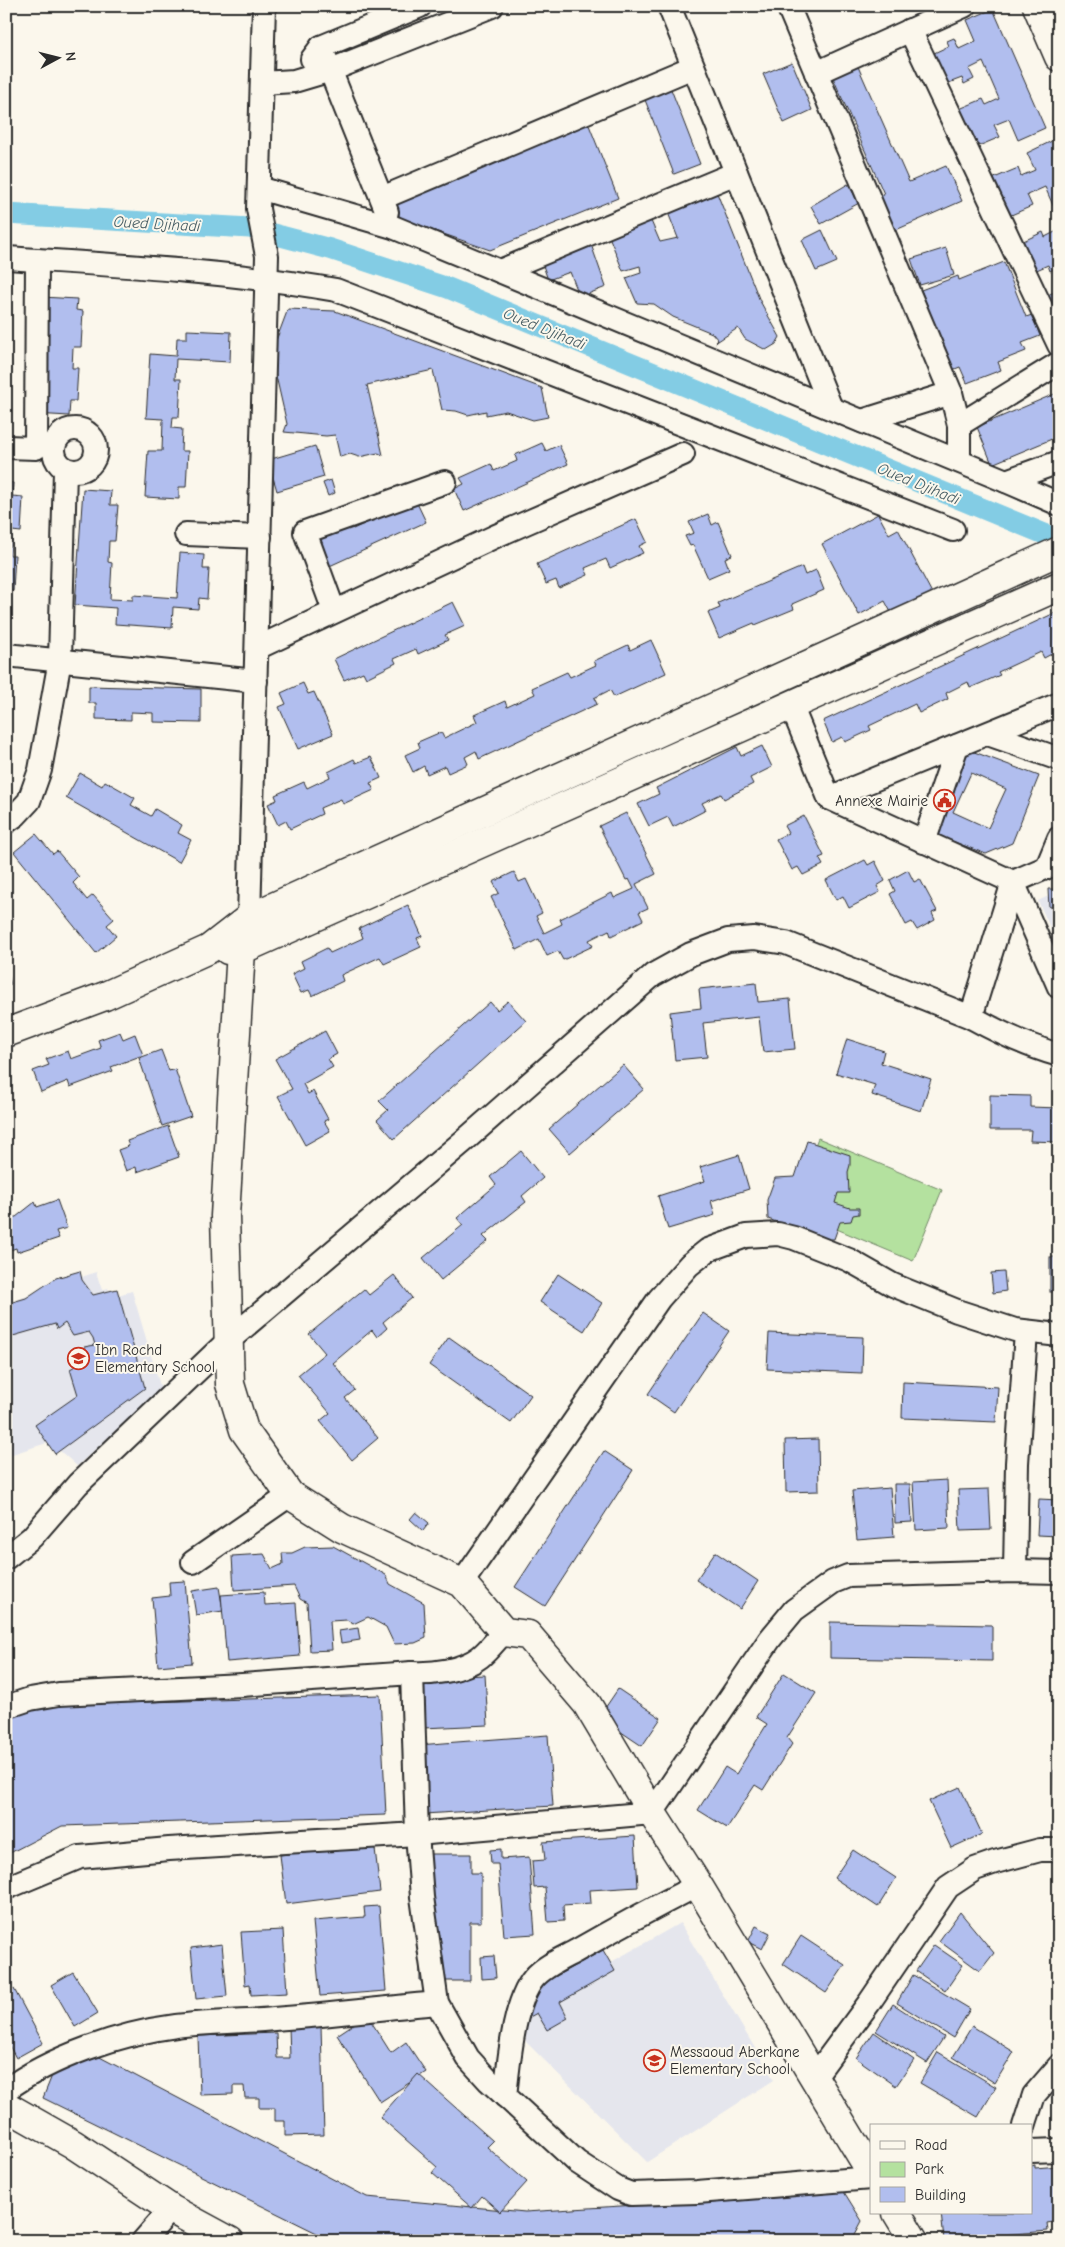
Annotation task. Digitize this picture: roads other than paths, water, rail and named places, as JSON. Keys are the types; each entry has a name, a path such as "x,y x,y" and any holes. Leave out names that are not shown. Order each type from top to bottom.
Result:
{"main road":[{"path":"1038,6 1059,57"},
{"path":"6,1033 105,996 209,949 248,918 1058,552"},
{"path":"209,949 241,950 1059,586"},
{"path":"248,918 241,950 225,1216 230,1384 244,1430 290,1495 342,1528 462,1582 504,1632 528,1636 587,1704 870,2170"},
{"path":"6,2106 73,2144 171,2209 230,2241"},
{"path":"898,2214 914,2241"}],"street":[{"path":"248,918 267,278 267,256 258,198 264,6"},
{"path":"294,81 321,47 420,6"},
{"path":"262,83 294,81 331,70 492,6"},
{"path":"669,6 831,408"},
{"path":"788,6 951,393 959,425 959,461"},
{"path":"816,73 964,6"},
{"path":"910,30 1059,345"},
{"path":"321,47 393,227"},
{"path":"382,198 693,67"},
{"path":"500,271 736,173"},
{"path":"258,198 393,227 1059,504"},
{"path":"6,258 153,267 267,278 336,290 953,530"},
{"path":"37,260 45,449"},
{"path":"959,425 1059,363"},
{"path":"862,421 951,393"},
{"path":"6,447 45,449 65,470 80,471 92,464 96,450 95,442 85,431 71,429 58,436 45,449"},
{"path":"257,648 496,536 683,454"},
{"path":"1006,481 1059,462"},
{"path":"6,822 16,815 29,801 40,770 60,660 65,470"},
{"path":"334,611 305,532 445,482"},
{"path":"186,534 260,538"},
{"path":"6,655 256,681"},
{"path":"829,798 1059,704"},
{"path":"791,705 829,798 1013,882 1059,987"},
{"path":"988,734 1059,759"},
{"path":"924,842 956,746"},
{"path":"971,1017 1013,882 1053,864 1059,838"},
{"path":"6,1558 32,1537 78,1484 229,1340 466,1140 618,1004 653,975 691,954 728,940 754,938 786,943 971,1017 996,1032 1026,1046 1059,1055"},
{"path":"462,1582 659,1299 689,1265 708,1250 746,1236 778,1234 794,1238 849,1260 892,1285 957,1311 1015,1330 1059,1336"},
{"path":"1015,1571 1016,1463 1026,1332"},
{"path":"193,1562 290,1495"},
{"path":"6,1888 80,1857 169,1849 418,1834 652,1813 770,1639 794,1610 833,1582 848,1576 1015,1571 1059,1572"},
{"path":"6,1707 30,1699 59,1694 242,1685 412,1673 432,1674 479,1658 504,1632"},
{"path":"412,1673 422,1897 437,2003 468,2058 505,2096 577,2162 618,2189 631,2194 698,2192 870,2178"},
{"path":"813,2079 869,2003 948,1887 975,1869 995,1862 1040,1850 1059,1850"},
{"path":"505,2096 510,2050 518,2012 534,1977 594,1940 698,1885"},
{"path":"6,2090 44,2068 91,2047 140,2033 176,2026 274,2019 437,2003"},
{"path":"1025,2124 1034,2096 1059,2066"},
{"path":"1032,2151 1059,2150"},
{"path":"143,2241 171,2209"}],"waterway":[{"name":"Oued Djihadi","path":"6,214 250,228 330,249 448,288 1059,540"}],"place":[{"name":"Annexe Mairie","path":"944,801"},
{"name":"Ibn Rochd Elementary School","path":"79,1359"},
{"name":"Messaoud Aberkane Elementary School","path":"654,2061"}]}
